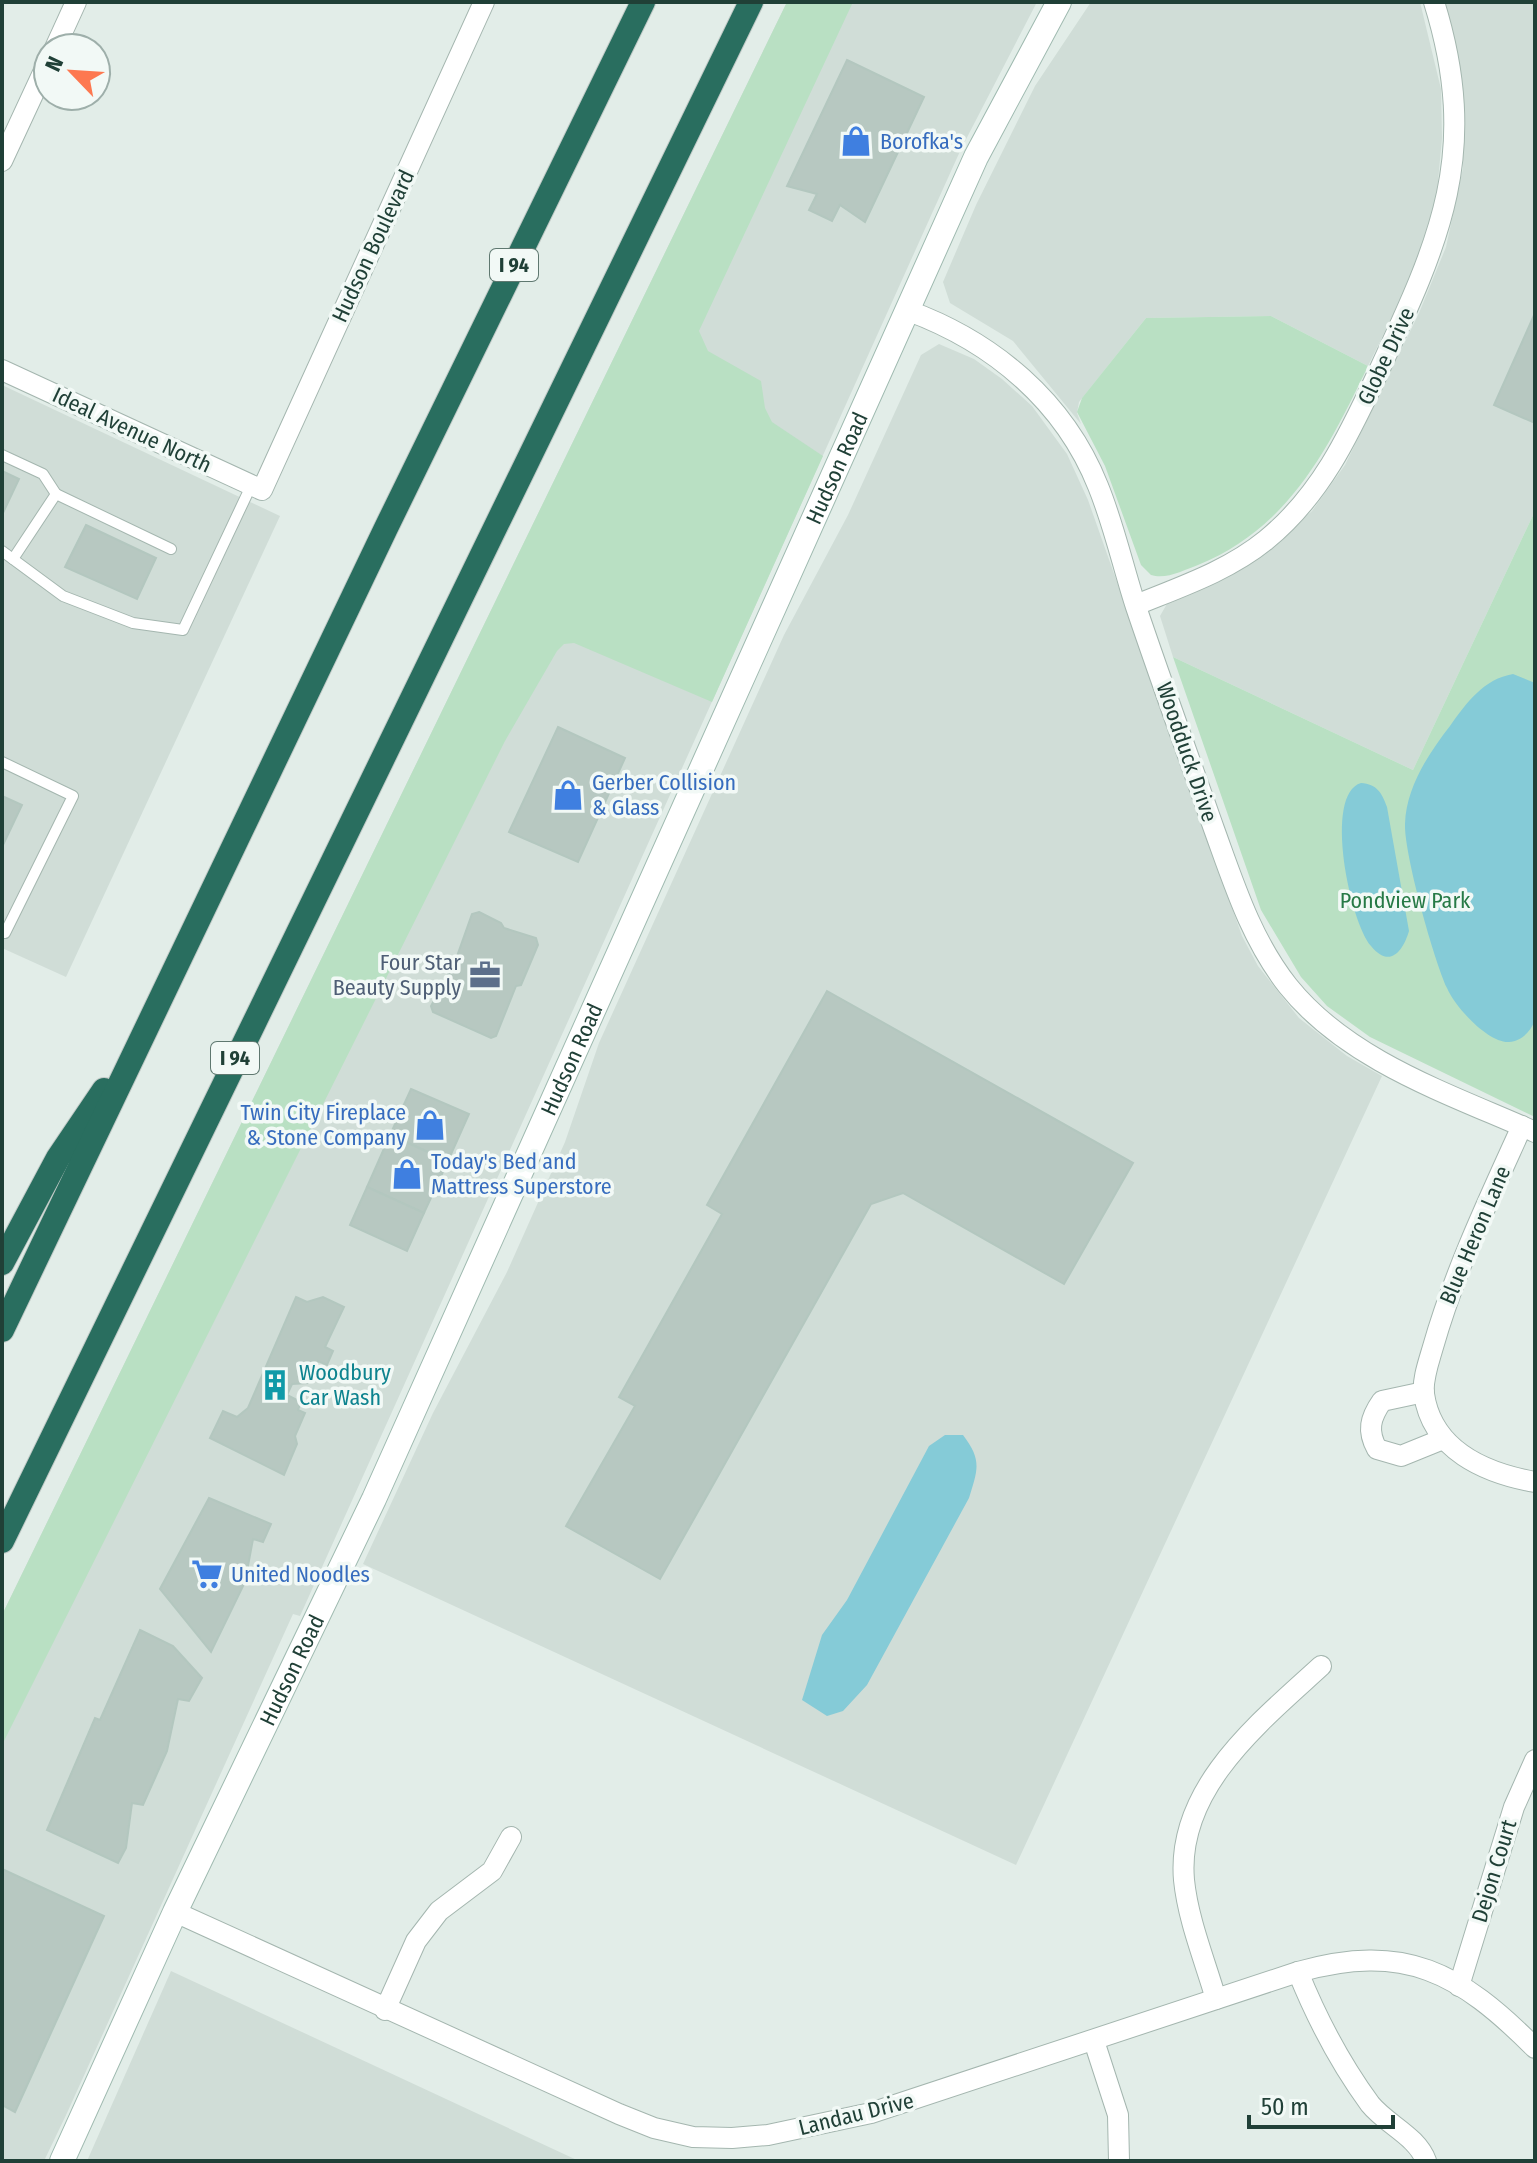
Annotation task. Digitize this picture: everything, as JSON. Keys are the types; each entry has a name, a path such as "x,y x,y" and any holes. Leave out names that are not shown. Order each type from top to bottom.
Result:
{"highway":[{"name":"I 94","path":"2,1330 393,514 643,2"},
{"name":"I 94","path":"2,1541 289,945 751,2"},
{"path":"688,135 761,2"},
{"path":"2,1263 58,1158 154,1015"}],"street":[{"path":"62,32 76,2"},
{"name":"Hudson Boulevard","path":"256,488 484,2"},
{"name":"Hudson Road","path":"62,2161 175,1912 374,1499 1001,106 1059,2"},
{"name":"Globe Drive","path":"1136,605 1207,576 1265,541 1314,492 1345,442 1419,285 1442,226 1454,151 1454,117 1444,36 1434,2"},
{"path":"2,161 32,96"},
{"name":"Woodduck Drive","path":"909,311 943,323 1014,370 1050,405 1076,442 1098,486 1136,605 1244,912 1289,987 1319,1018 1374,1058 1529,1129"},
{"name":"Ideal Avenue North","path":"2,370 256,488"},
{"name":"Blue Heron Lane","path":"1424,1392 1454,1278 1529,1129"},
{"path":"1443,1439 1401,1456 1377,1449 1369,1426 1382,1401 1424,1392 1443,1439 1456,1453 1535,1482"},
{"path":"1216,1999 1184,1880 1193,1813 1214,1776 1266,1716 1321,1666"},
{"name":"Dejon Court","path":"1459,1986 1514,1807 1535,1760"},
{"path":"385,2010 416,1941 439,1911 492,1871 511,1837"},
{"name":"Landau Drive","path":"175,1912 619,2114 654,2128 693,2137 768,2135 871,2113 1298,1972 1361,1958 1387,1960 1435,1973 1486,2004 1535,2048"},
{"path":"1298,1972 1319,2025 1370,2103 1385,2121 1421,2147 1426,2161"},
{"path":"1094,2041 1118,2115 1119,2161"}],"lane":[{"path":"2,455 43,474 56,494 171,549"},
{"path":"2,551 63,596 133,623 183,630 256,488"},
{"path":"13,559 56,494"},
{"path":"2,762 73,796 5,933 2,932"}],"shaded area":[{"path":"787,2 1037,2 961,149 300,1616 293,1614 44,2161 2,2161 2,1615"},
{"path":"1091,2 1420,2 1441,89 1442,138 1437,192 1427,235 1406,288 1368,366 1271,316 1146,318 1079,402 1077,413 1081,424 1013,341 950,303 943,282 976,205 1035,86"},
{"path":"1444,2 1535,2 1535,511 1413,770 1173,657 1160,616 1168,602 1252,563 1312,511 1345,465 1419,313 1446,247 1463,168 1462,79"},
{"path":"939,344 974,359 1002,379 1032,406 1067,454 1088,500 1242,936 1258,966 1299,1018 1347,1056 1382,1076 1016,1865 363,1564 433,1413 507,1272 565,1142 599,1043 784,635 848,515 921,355"},
{"path":"2,385 280,516 66,977 2,948"},
{"path":"171,1971 579,2161 87,2161"}],"green space":[{"path":"787,2 853,2 699,331 708,351 761,381 765,408 772,422 823,456 712,702 574,643 564,644 557,651 505,741 2,1745 2,1615"},
{"path":"1271,316 1368,366 1321,456 1281,508 1230,549 1175,574 1151,575 1141,565 1105,466 1077,412 1082,398 1146,318"},
{"name":"Pondview Park","path":"1535,511 1535,1117 1370,1037 1327,1006 1301,977 1261,910 1173,657 1413,770"}],"water":[{"path":"1513,674 1535,683 1535,1020 1525,1035 1509,1042 1482,1030 1457,1005 1447,988 1421,907 1409,858 1405,824 1414,784 1442,736 1485,686"},
{"path":"1361,783 1378,790 1387,807 1409,931 1399,951 1390,957 1378,953 1363,933 1355,912 1344,860 1344,810 1350,792"},
{"path":"945,1435 963,1435 976,1458 976,1472 969,1498 867,1685 843,1711 827,1716 802,1700 822,1635 847,1600 929,1446"}],"building":[{"name":"Borofka's","path":"847,60 924,97 865,222 840,205 832,221 809,210 817,194 787,186"},
{"path":"1535,313 1535,423 1494,405"},
{"path":"2,471 19,479 2,515"},
{"path":"86,525 156,558 137,599 65,567"},
{"name":"Gerber Collision & Glass","path":"558,727 625,758 578,862 509,832"},
{"path":"2,796 22,805 2,847"},
{"name":"Four Star Beauty Supply","path":"479,912 501,923 504,928 536,938 538,945 521,985 516,986 496,1036 491,1038 433,1012 431,1006 456,959 472,914"},
{"path":"827,991 1133,1163 1064,1284 903,1193 871,1204 660,1579 566,1526 635,1406 619,1397 722,1214 707,1205"},
{"name":"Twin City Fireplace & Stone Company","path":"411,1089 469,1114 448,1161 390,1135"},
{"name":"Today's Bed and Mattress Superstore","path":"390,1135 448,1161 424,1213 367,1187"},
{"name":"Today's Bed and Mattress Superstore","path":"367,1187 424,1213 407,1251 350,1225"},
{"name":"Woodbury Car Wash","path":"296,1297 307,1302 323,1297 344,1307 325,1347 333,1351 327,1365 318,1361 308,1383 292,1384 287,1395 301,1402 298,1410 305,1413 284,1475 210,1438 223,1411 237,1417 248,1408"},
{"path":"209,1498 271,1524 263,1542 253,1539 245,1582 211,1652 160,1589"},
{"path":"140,1630 173,1646 202,1678 189,1701 178,1699 167,1751 143,1805 132,1803 126,1848 118,1863 47,1830 95,1718 100,1720"},
{"path":"2,1869 104,1916 15,2112 2,2105"}],"place":[{"name":"Borofka's","path":"856,141"},
{"name":"Gerber Collision & Glass","path":"568,795"},
{"name":"Four Star Beauty Supply","path":"485,975"},
{"name":"Twin City Fireplace & Stone Company","path":"430,1125"},
{"name":"Today's Bed and Mattress Superstore","path":"407,1174"},
{"name":"Woodbury Car Wash","path":"275,1385"},
{"name":"United Noodles","path":"207,1574"}]}
